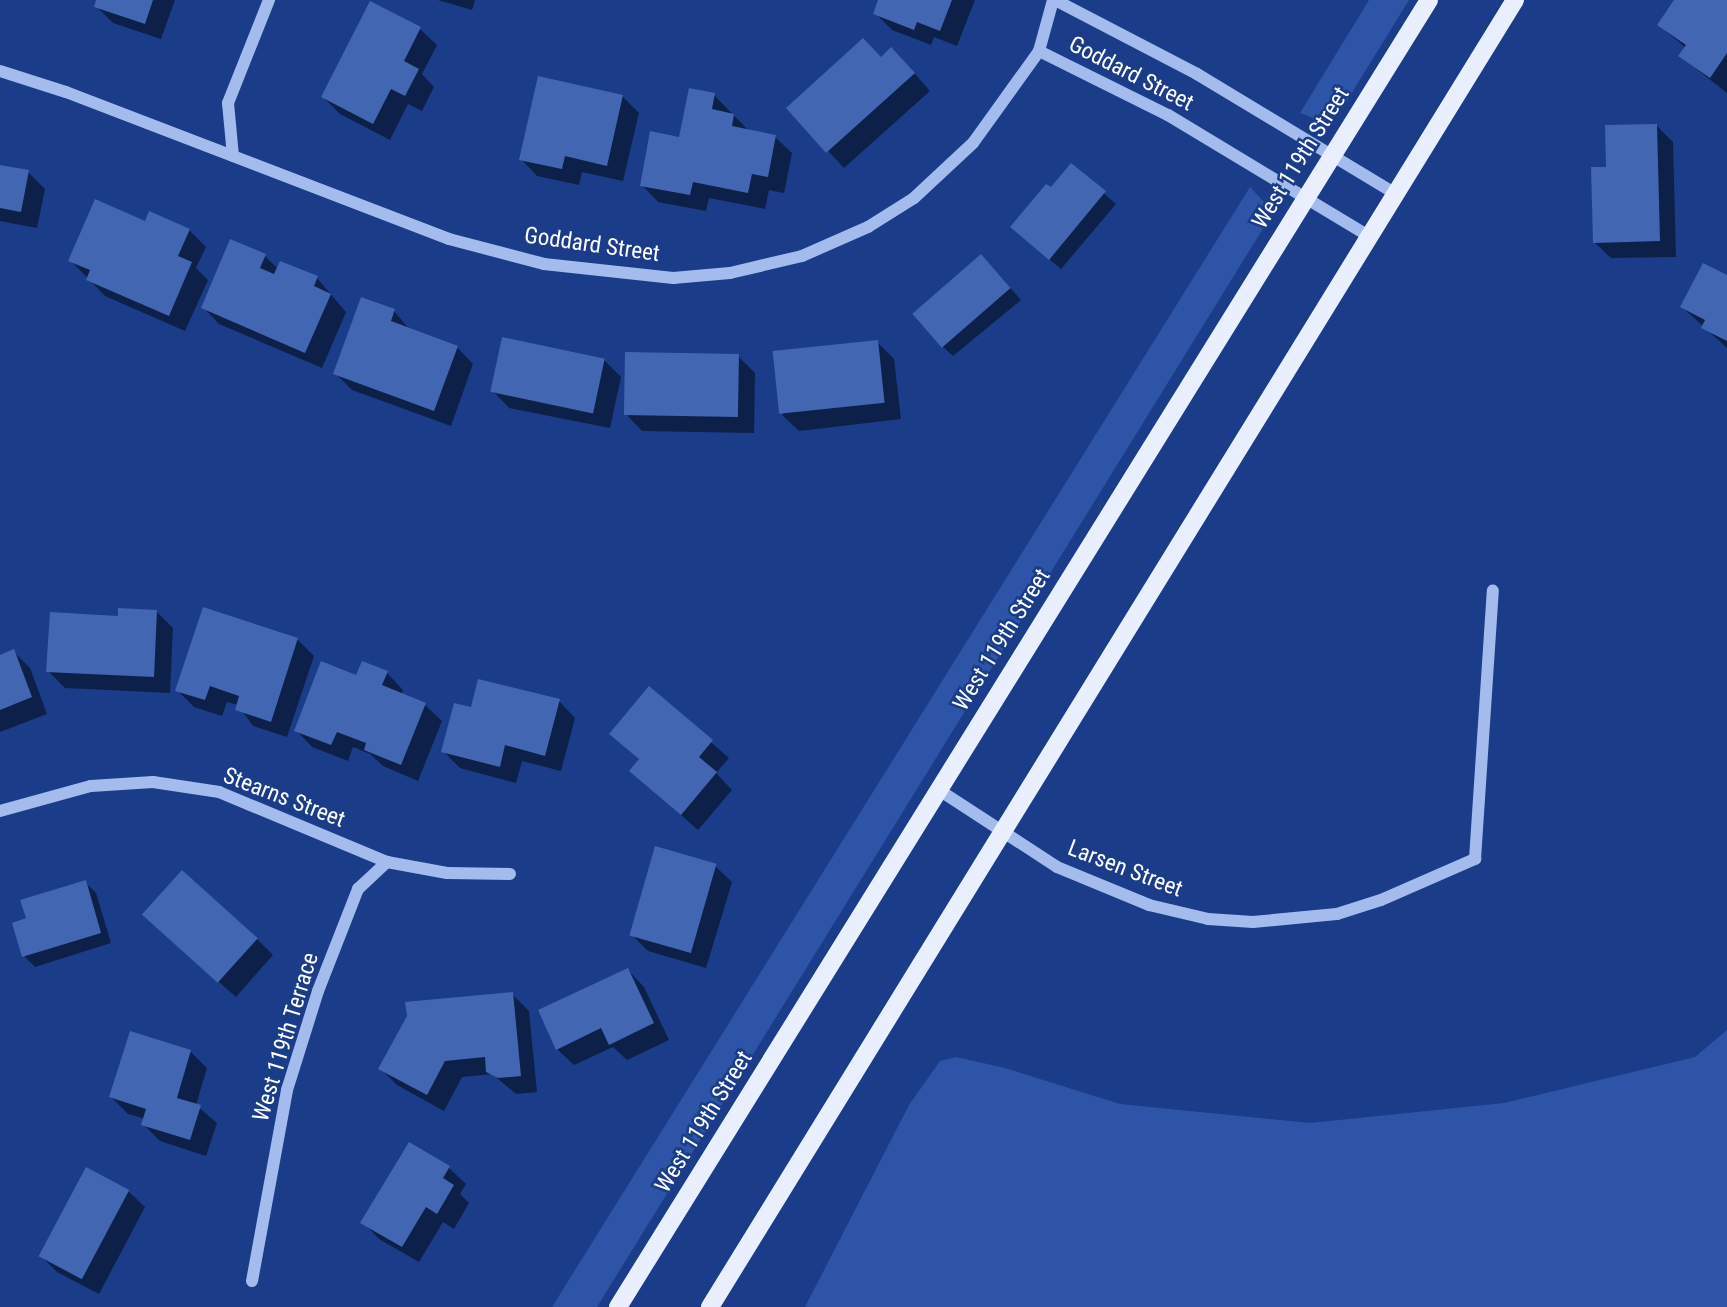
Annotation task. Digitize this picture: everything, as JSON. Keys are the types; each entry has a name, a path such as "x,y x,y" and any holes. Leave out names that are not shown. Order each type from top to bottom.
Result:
{"main road":[{"name":"West 119th Street","path":"618,1307 1429,0"},
{"path":"710,1307 1515,0"}],"street":[{"path":"233,156 228,103 269,0"},
{"path":"1039,51 1054,0"},
{"name":"Goddard Street","path":"1054,0 1197,74 1396,194"},
{"name":"Goddard Street","path":"0,71 233,156 437,235 544,264 673,278 730,273 768,266 836,243 914,198 973,143 1039,51 1168,115 1370,237"},
{"name":"Larsen Street","path":"939,790 1057,867 1149,905 1208,919 1253,922 1337,914 1381,900 1475,859 1493,591"},
{"name":"Stearns Street","path":"0,811 91,786 153,782 219,792 387,862 447,873 510,874"},
{"name":"West 119th Terrace","path":"252,1281 287,1090 318,992 358,889 387,862"}],"shaded area":[{"path":"1369,0 1409,0 1345,104 1318,120 1300,113"},
{"path":"1250,187 1264,202 1264,227 597,1307 552,1307"},
{"path":"1727,1030 1727,1307 805,1307 909,1105 940,1061 956,1057 1005,1068 1120,1104 1310,1123 1504,1103 1695,1057"}],"building":[{"path":"96,0 153,0 145,24 94,7"},
{"path":"878,0 952,0 940,31 917,22 914,30 873,14"},
{"path":"1674,0 1727,0 1727,53 1710,78 1678,56 1686,45 1657,25"},
{"path":"370,1 421,27 404,61 419,69 405,96 391,89 373,124 321,97"},
{"path":"863,38 881,57 891,47 915,73 826,153 786,108"},
{"path":"538,76 623,95 607,166 565,156 562,169 519,160"},
{"path":"689,88 715,93 712,109 734,114 732,126 776,135 768,177 752,174 748,193 693,182 690,195 640,186 650,131 679,137"},
{"path":"1657,124 1660,241 1593,243 1591,167 1606,167 1605,125"},
{"path":"1071,163 1106,191 1049,260 1010,227 1046,184 1051,187"},
{"path":"0,165 29,170 21,212 0,208"},
{"path":"95,199 145,221 149,211 190,229 178,256 192,262 169,316 86,280 90,270 68,261"},
{"path":"230,239 266,254 260,268 274,274 280,261 318,276 314,286 331,294 305,353 201,308"},
{"path":"981,254 1011,288 942,348 912,314"},
{"path":"1703,263 1727,275 1727,341 1701,328 1705,320 1680,307"},
{"path":"361,297 395,309 391,321 458,346 434,411 333,374"},
{"path":"502,337 605,359 593,414 490,392"},
{"path":"878,340 885,403 779,414 773,351"},
{"path":"625,352 739,354 738,417 624,415"},
{"path":"203,607 298,638 271,722 235,710 239,696 210,686 205,700 175,691"},
{"path":"118,608 157,610 154,677 46,672 50,612 118,616"},
{"path":"14,649 32,697 0,710 0,655"},
{"path":"321,661 356,675 362,661 388,671 382,685 426,703 401,765 364,750 366,743 337,732 331,745 294,731"},
{"path":"478,679 560,699 545,756 505,745 500,767 441,752 454,703 471,707"},
{"path":"649,686 713,740 699,757 717,772 681,815 629,771 639,759 609,734"},
{"path":"655,846 717,864 691,953 629,935"},
{"path":"182,870 258,938 218,983 142,915"},
{"path":"86,880 101,933 22,957 12,923 26,918 20,900"},
{"path":"628,968 654,1023 609,1045 601,1028 556,1050 538,1010"},
{"path":"513,992 521,1076 498,1078 486,1072 485,1057 445,1061 427,1095 378,1069 407,1016 405,1002"},
{"path":"130,1031 191,1050 177,1098 201,1105 190,1140 141,1125 146,1109 109,1097"},
{"path":"409,1142 450,1166 443,1178 454,1185 437,1214 426,1207 402,1247 360,1223"},
{"path":"86,1167 129,1190 82,1279 39,1256"}]}
